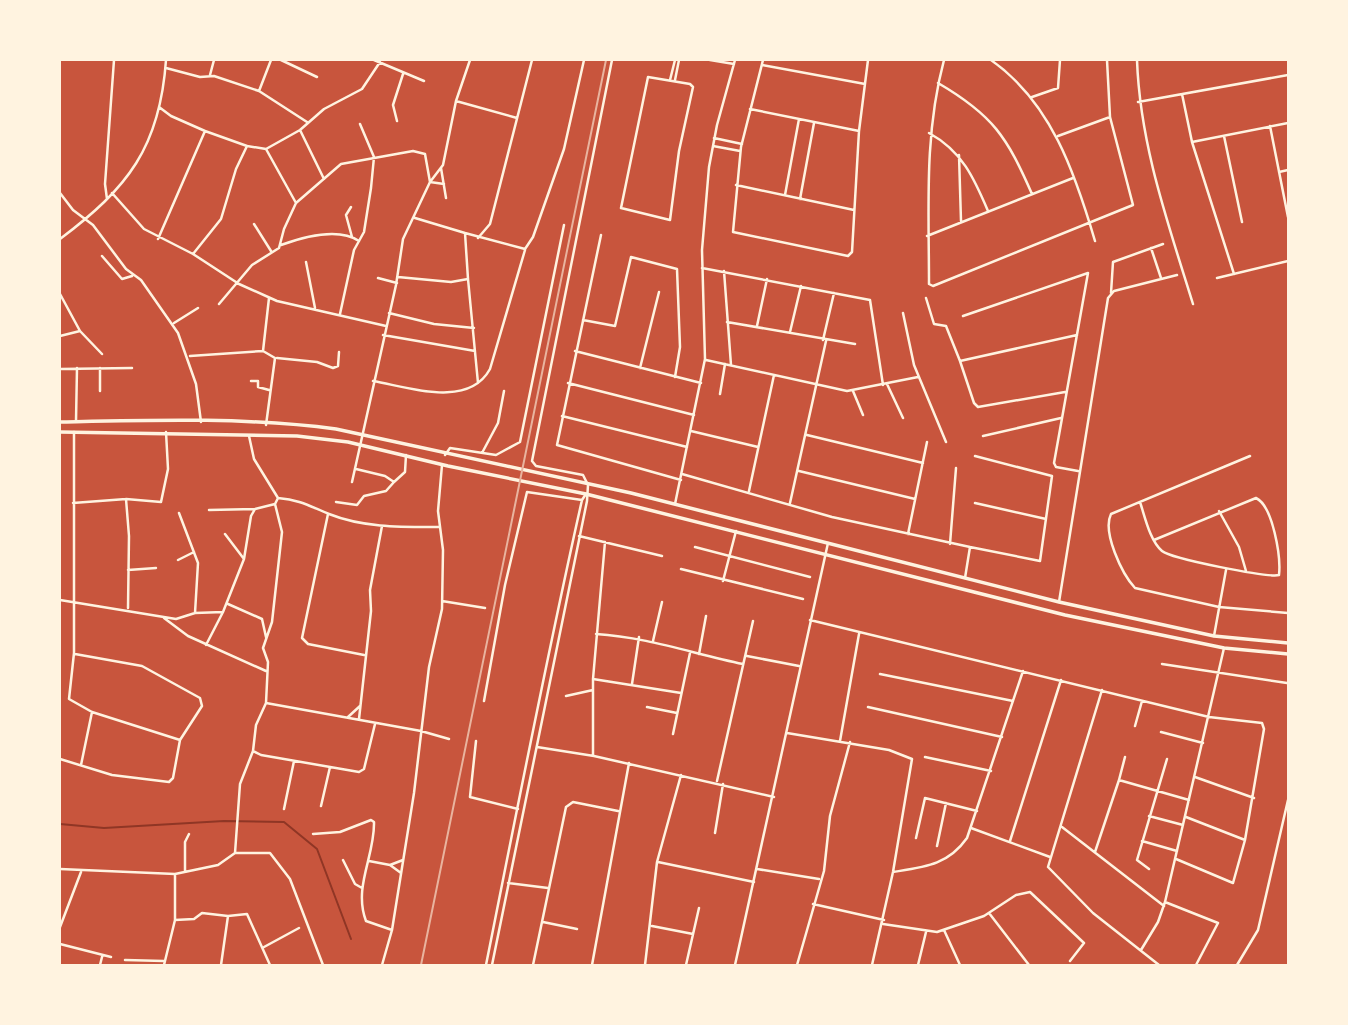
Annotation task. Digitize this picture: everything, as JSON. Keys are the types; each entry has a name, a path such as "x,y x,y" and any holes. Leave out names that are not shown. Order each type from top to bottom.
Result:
{"main road":[{"path":"60,422 201,422 336,429 675,505 1059,602 1214,636 1289,643"},
{"path":"60,432 311,436 360,444 442,465 586,494 1052,612 1224,648 1289,654"}],"street":[{"path":"107,199 105,184 114,60"},
{"path":"60,239 85,222 143,156 159,107 166,60"},
{"path":"210,75 214,60"},
{"path":"259,92 271,60"},
{"path":"281,60 317,77"},
{"path":"374,60 424,81"},
{"path":"388,66 391,60"},
{"path":"446,198 441,168 456,101 470,60"},
{"path":"478,239 489,227 532,60"},
{"path":"373,381 447,393 478,385 490,369 525,249 533,237 564,149 584,60"},
{"path":"492,965 588,485 583,475 536,466 532,461 612,60"},
{"path":"672,80 677,60"},
{"path":"710,60 734,64"},
{"path":"675,505 705,359 702,268 705,206 714,138 735,60"},
{"path":"763,60 741,144 733,232 848,256 852,252 859,131 868,60"},
{"path":"944,60 929,133 927,236 929,284 933,286 1133,205 1110,117 1107,60"},
{"path":"991,60 1032,97 1058,135 1095,241"},
{"path":"1032,97 1058,88 1060,60"},
{"path":"1137,60 1138,102 1152,171 1193,304"},
{"path":"159,107 171,116 205,131 247,146 266,149 300,130 324,109 362,89 380,62"},
{"path":"762,65 865,84"},
{"path":"166,68 201,77 210,75 259,92 307,122"},
{"path":"397,121 393,105 403,74"},
{"path":"1138,102 1289,75"},
{"path":"651,76 672,80 690,83 693,88 679,151 671,218 668,220 621,208 647,79 651,76"},
{"path":"938,83 983,114 1002,133 1032,194"},
{"path":"1182,94 1192,142 1234,274"},
{"path":"456,101 517,118"},
{"path":"750,109 859,131"},
{"path":"1058,135 1110,117"},
{"path":"785,196 799,119"},
{"path":"800,199 815,122"},
{"path":"1192,142 1289,123"},
{"path":"340,314 359,241 364,232 374,157 360,124"},
{"path":"1270,126 1288,217"},
{"path":"300,130 324,179"},
{"path":"158,239 205,131"},
{"path":"929,133 944,141 972,172 988,211"},
{"path":"1224,135 1242,222"},
{"path":"714,138 741,144"},
{"path":"193,254 221,219 233,177 247,146"},
{"path":"713,146 740,152"},
{"path":"266,149 296,203"},
{"path":"281,245 284,229 296,203 341,164 413,151 425,154 430,182"},
{"path":"958,155 961,222"},
{"path":"352,482 383,335 397,283 403,239 430,182 441,168"},
{"path":"1279,172 1289,170"},
{"path":"927,236 1073,178"},
{"path":"430,182 444,184"},
{"path":"736,185 854,210"},
{"path":"60,193 85,222 93,225 116,258 141,280 173,324 189,357 201,422"},
{"path":"112,193 127,213 158,239 193,254 239,285 269,298 386,326"},
{"path":"351,207 346,215 352,237"},
{"path":"415,218 478,239 525,249"},
{"path":"254,224 271,252"},
{"path":"447,456 450,448 496,455 520,442 564,225"},
{"path":"465,233 478,385"},
{"path":"219,304 239,285 252,265 281,245 317,235 352,237 359,241"},
{"path":"601,235 561,416 558,447 681,480"},
{"path":"1059,602 1078,471 1111,293 1113,262 1163,244"},
{"path":"1151,248 1161,279"},
{"path":"102,256 122,279 133,275"},
{"path":"583,320 615,326 631,257 677,269 680,347 675,377"},
{"path":"1217,278 1289,261"},
{"path":"306,262 315,308"},
{"path":"702,268 870,300 885,385 903,418"},
{"path":"724,271 731,365"},
{"path":"963,316 1087,272 1065,392 1055,467 1078,471"},
{"path":"1111,293 1177,275"},
{"path":"398,277 451,282 468,278"},
{"path":"378,278 397,283"},
{"path":"757,326 767,279"},
{"path":"790,332 801,286"},
{"path":"640,368 659,292"},
{"path":"790,503 817,385 834,293"},
{"path":"60,294 80,331 103,354"},
{"path":"263,351 269,298"},
{"path":"926,298 934,324 946,326 974,403 978,407 1065,392"},
{"path":"173,324 198,308"},
{"path":"389,313 434,324 474,328"},
{"path":"903,313 918,377 946,442"},
{"path":"727,322 855,345"},
{"path":"60,336 80,331"},
{"path":"383,335 475,351"},
{"path":"960,361 1077,335"},
{"path":"189,357 263,351 275,358 317,362 333,368 338,366 338,352"},
{"path":"575,351 701,383"},
{"path":"265,425 275,358"},
{"path":"705,359 853,391 918,377"},
{"path":"720,394 725,364"},
{"path":"76,421 77,368"},
{"path":"100,368 100,391"},
{"path":"60,369 132,368"},
{"path":"749,491 774,375"},
{"path":"251,380 256,380 258,387 269,390"},
{"path":"568,383 694,415"},
{"path":"482,454 498,423 504,391"},
{"path":"853,391 863,415"},
{"path":"561,416 687,447"},
{"path":"983,436 1061,418"},
{"path":"691,431 758,447"},
{"path":"74,432 74,653 68,697 70,701 92,712 180,740"},
{"path":"74,503 126,499 163,501 168,466 166,432"},
{"path":"806,435 923,464"},
{"path":"249,436 254,459 278,498"},
{"path":"908,534 928,442"},
{"path":"336,502 355,506 367,494 386,491 405,472 407,455"},
{"path":"682,474 749,491 806,510 1037,562 1046,519 1051,474 975,456"},
{"path":"1250,456 1111,514 1108,531 1130,583 1150,593 1219,607 1289,613"},
{"path":"382,965 401,873 442,601 443,550 439,527 442,465"},
{"path":"950,544 956,468"},
{"path":"355,469 385,475 394,482"},
{"path":"798,471 915,499"},
{"path":"484,701 505,585 527,492 582,500"},
{"path":"486,965 552,629 582,500 586,494"},
{"path":"235,853 235,826 242,778 253,751 256,725 266,703 268,662 263,648 272,622 282,532 275,504 278,498"},
{"path":"278,498 303,501 328,514 382,526 439,527"},
{"path":"1140,502 1154,540 1163,552 1227,568 1279,575 1279,553 1262,500 1251,498 1154,540"},
{"path":"126,499 128,609"},
{"path":"975,503 1046,519"},
{"path":"209,510 255,509 275,504"},
{"path":"206,645 228,604 244,559 250,516 255,509"},
{"path":"1219,511 1239,547 1246,571"},
{"path":"179,513 200,576 195,613"},
{"path":"328,514 302,638 308,644 364,655"},
{"path":"359,719 371,611 370,590 382,526"},
{"path":"723,582 736,531"},
{"path":"225,534 244,559"},
{"path":"579,536 662,556"},
{"path":"593,756 593,678 605,542"},
{"path":"735,965 828,543"},
{"path":"695,547 810,577"},
{"path":"965,579 970,547"},
{"path":"178,560 194,552"},
{"path":"128,570 156,568"},
{"path":"1214,636 1227,568"},
{"path":"681,569 723,582 803,599"},
{"path":"60,600 183,619 195,613 223,612"},
{"path":"442,601 485,608"},
{"path":"653,640 662,602"},
{"path":"228,604 262,620 267,638"},
{"path":"162,615 206,645 266,671"},
{"path":"699,654 706,616"},
{"path":"810,620 1209,717 1264,725 1254,798 1233,883 1176,859"},
{"path":"717,783 753,621"},
{"path":"596,634 639,637 690,653 743,664"},
{"path":"841,741 859,634"},
{"path":"632,684 639,637"},
{"path":"1140,952 1164,906 1224,648"},
{"path":"60,759 112,775 169,782 173,778 180,740 202,706 200,698 142,666 74,653"},
{"path":"673,734 690,653"},
{"path":"745,656 799,666"},
{"path":"1162,664 1287,683"},
{"path":"893,872 948,859 960,848 971,828 992,772 1023,671"},
{"path":"880,674 1013,701"},
{"path":"593,678 681,692"},
{"path":"1010,841 1061,680"},
{"path":"566,696 593,690"},
{"path":"1102,690 1062,827 1050,857 1049,870 1093,913 1159,965"},
{"path":"1135,726 1142,701"},
{"path":"266,703 421,731 449,739"},
{"path":"348,717 360,706"},
{"path":"647,707 677,713"},
{"path":"869,708 1002,737"},
{"path":"81,765 92,712"},
{"path":"253,751 362,772 375,724"},
{"path":"1161,732 1203,743"},
{"path":"787,733 889,750 912,759 893,872 872,965"},
{"path":"476,741 470,797 518,809"},
{"path":"797,965 821,880 830,816 850,742"},
{"path":"537,747 629,763 774,797"},
{"path":"925,757 992,772"},
{"path":"1095,852 1125,757"},
{"path":"1149,869 1137,861 1167,759"},
{"path":"284,809 294,761"},
{"path":"592,965 618,811 629,763"},
{"path":"321,806 330,767"},
{"path":"645,965 652,926 657,862 681,775"},
{"path":"1195,777 1254,798"},
{"path":"1119,780 1189,800"},
{"path":"715,833 723,784"},
{"path":"916,838 924,799 977,811"},
{"path":"1237,965 1258,930 1268,877 1287,820 1289,800"},
{"path":"534,965 541,921 568,802 618,811"},
{"path":"937,846 946,803"},
{"path":"1149,816 1183,825"},
{"path":"1185,817 1245,840"},
{"path":"313,834 340,832 373,821 369,861 362,888 366,921 391,930"},
{"path":"1062,827 1164,906"},
{"path":"971,828 1050,857"},
{"path":"185,871 185,842 189,835"},
{"path":"1142,841 1177,851"},
{"path":"60,869 174,874 218,865 235,853 270,853 290,879 323,965"},
{"path":"343,860 355,884 362,888"},
{"path":"390,865 403,860"},
{"path":"369,861 390,865 401,873"},
{"path":"657,862 754,882"},
{"path":"757,869 821,880"},
{"path":"60,927 81,872"},
{"path":"125,960 164,963 175,920 174,874"},
{"path":"508,883 548,888"},
{"path":"813,904 926,932 944,930 989,914 1016,895 1030,892 1084,943 1070,961"},
{"path":"1165,902 1218,923 1196,965"},
{"path":"686,965 699,908"},
{"path":"175,920 194,919 202,913 228,916 242,912 247,915 264,947 270,965"},
{"path":"989,914 1029,965"},
{"path":"221,965 228,916"},
{"path":"541,921 577,929"},
{"path":"652,926 693,934"},
{"path":"264,947 299,929"},
{"path":"944,930 960,965"},
{"path":"918,965 926,932"},
{"path":"60,944 102,957 111,957"},
{"path":"100,965 102,957"}],"waterway":[{"path":"60,824 104,828 224,821 284,822 317,849 351,939"}],"railway":[{"path":"421,965 606,60"}]}
